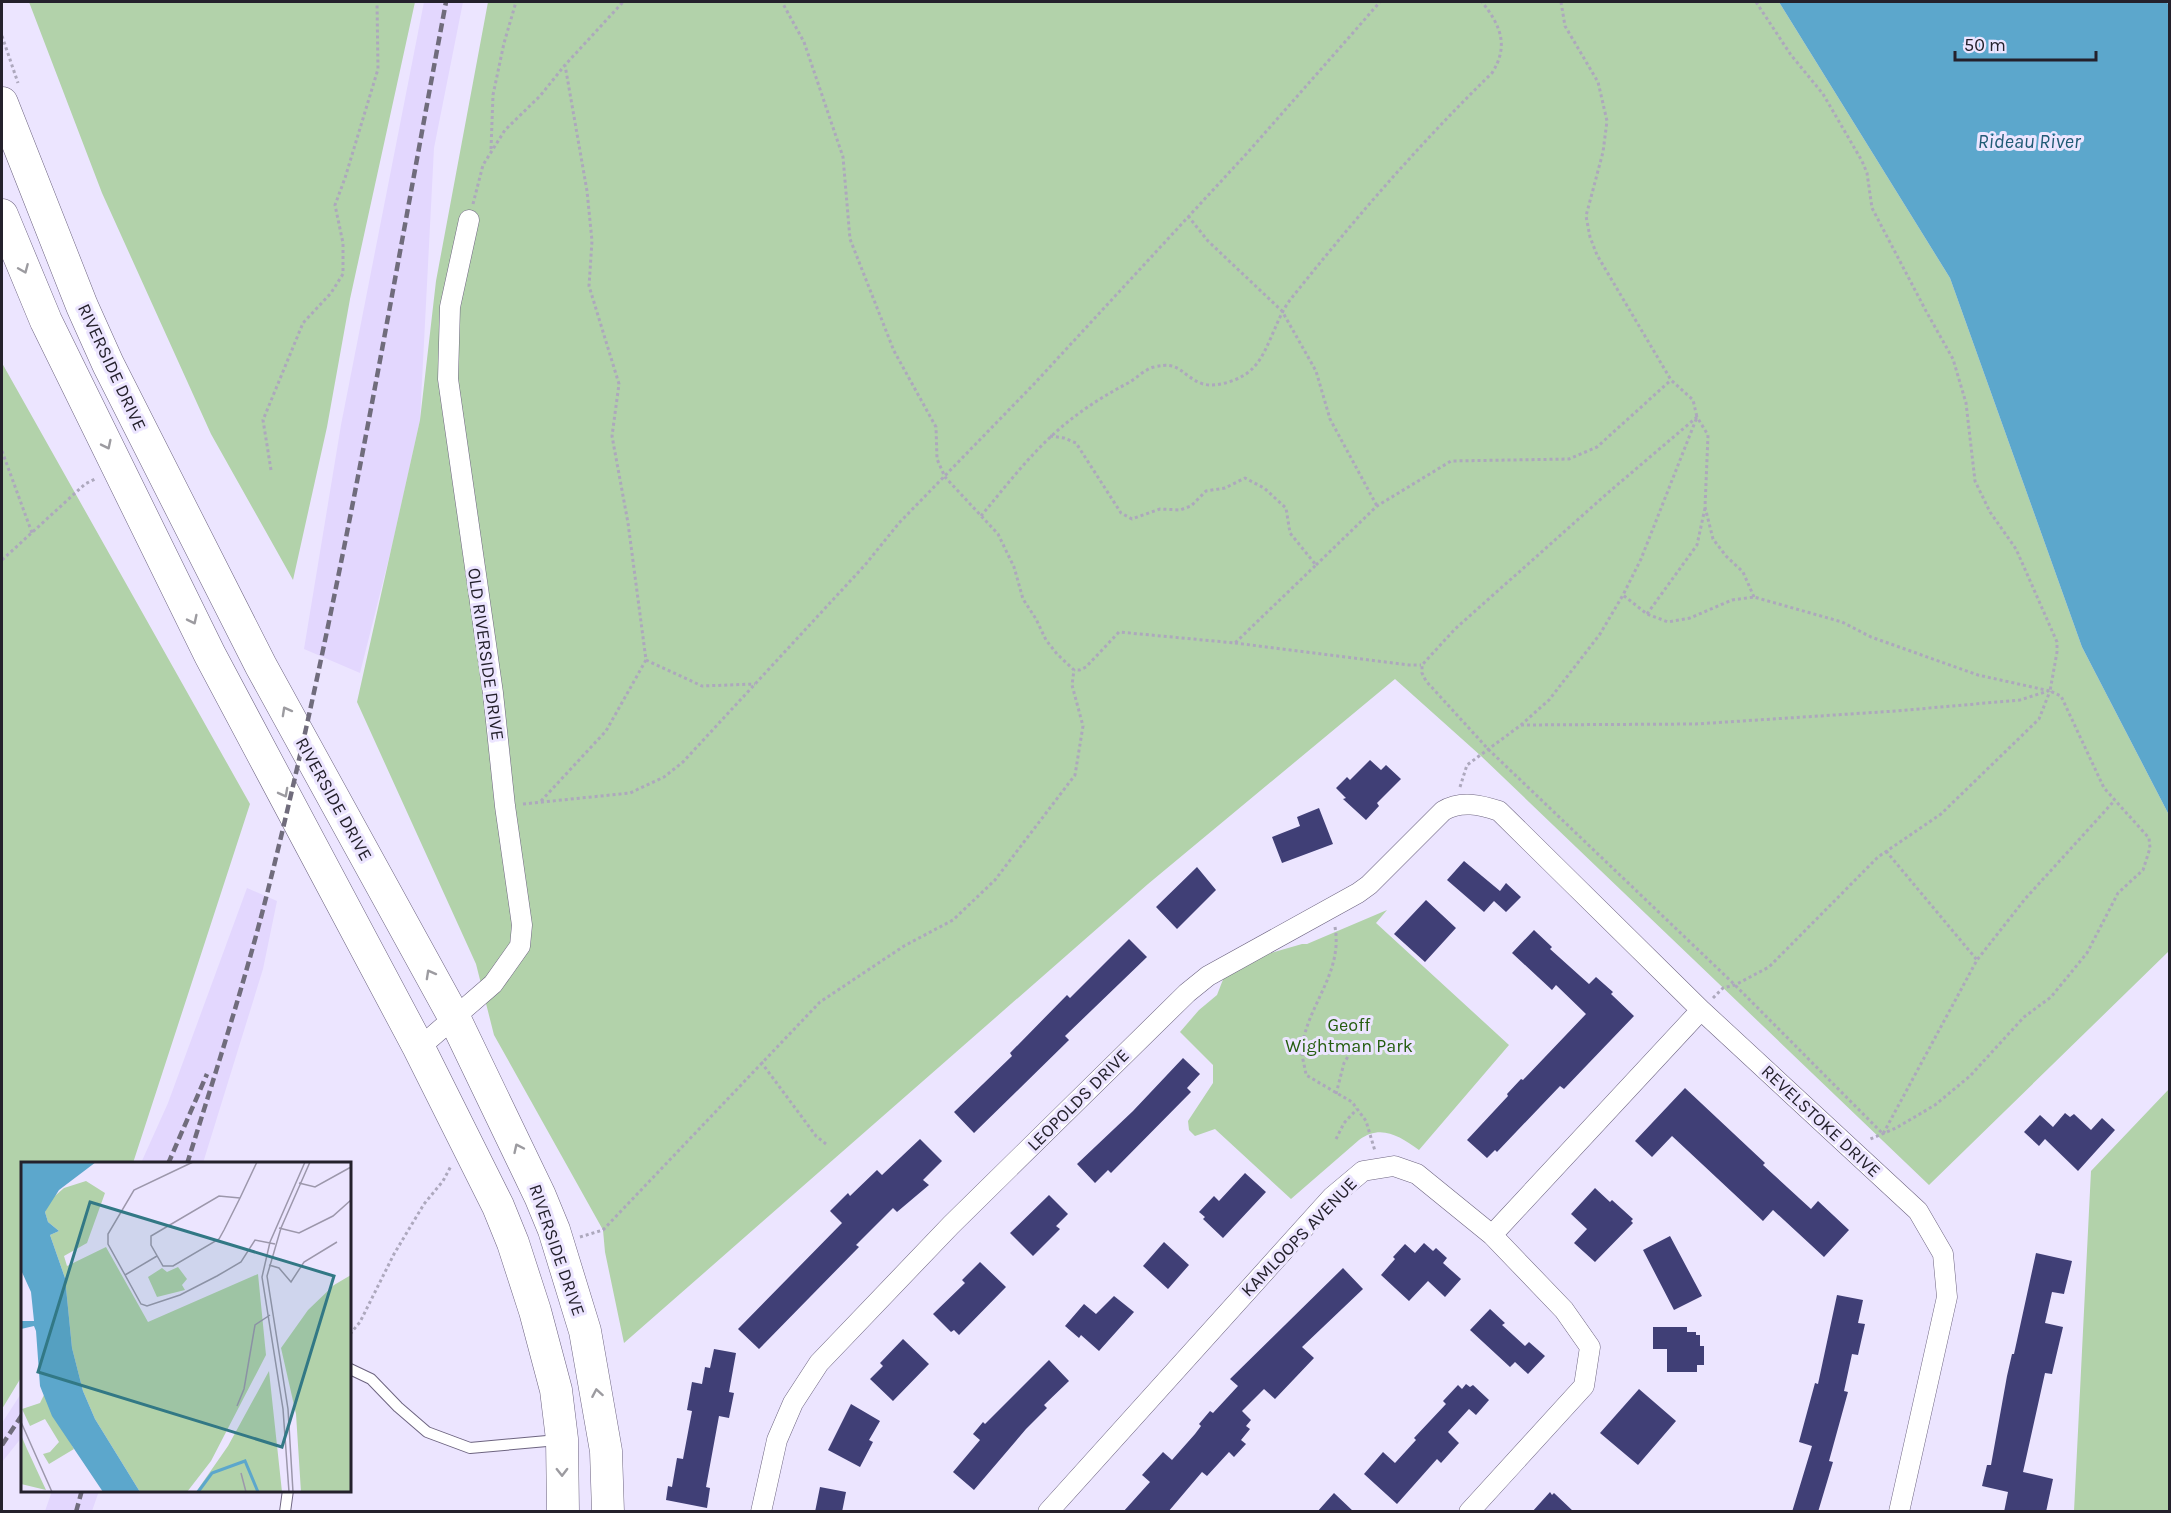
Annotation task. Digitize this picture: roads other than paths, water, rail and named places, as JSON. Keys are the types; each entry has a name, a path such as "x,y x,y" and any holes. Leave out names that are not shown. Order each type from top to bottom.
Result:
{"main road":[{"name":"RIVERSIDE DRIVE","path":"2,103 82,306 108,364 261,666 454,1017 517,1145 554,1230 585,1331 597,1392 606,1451 608,1512"},
{"name":"RIVERSIDE DRIVE","path":"2,215 46,321 210,655 419,1048 498,1206 513,1243 556,1390 562,1439 563,1512"}],"street":[{"name":"OLD RIVERSIDE DRIVE","path":"419,1048 493,984 520,946 522,925 505,806 493,693 448,378 450,307 468,220"},
{"name":"REVELSTOKE DRIVE","path":"1457,805 1487,807 1501,813 1701,1010 1918,1211 1943,1254 1947,1297 1899,1512"},
{"name":"LEOPOLDS DRIVE","path":"761,1512 777,1440 793,1403 819,1363 951,1224 1187,993 1208,976 1332,908 1369,885 1443,811 1457,805"},
{"path":"1492,1235 1701,1010"},
{"name":"KAMLOOPS AVENUE","path":"1048,1512 1332,1197 1363,1171 1394,1166 1417,1174 1492,1235 1564,1310 1590,1347 1584,1386 1468,1512"}],"lane":[{"path":"351,1369 371,1379 427,1432 470,1448 562,1439"},
{"path":"285,1512 288,1492"}],"water":[{"name":"Rideau River","path":"1779,2 2167,2 2170,9 2169,815 2082,647 1950,278"}],"railway":[{"path":"188,1162 249,962 294,783 363,449 446,2"},
{"path":"169,1162 207,1074"},
{"path":"2,1445 21,1416"},
{"path":"76,1512 81,1492"}],"park label":[{"name":"Geoff Wightman Park","path":"1349,1035"}]}
